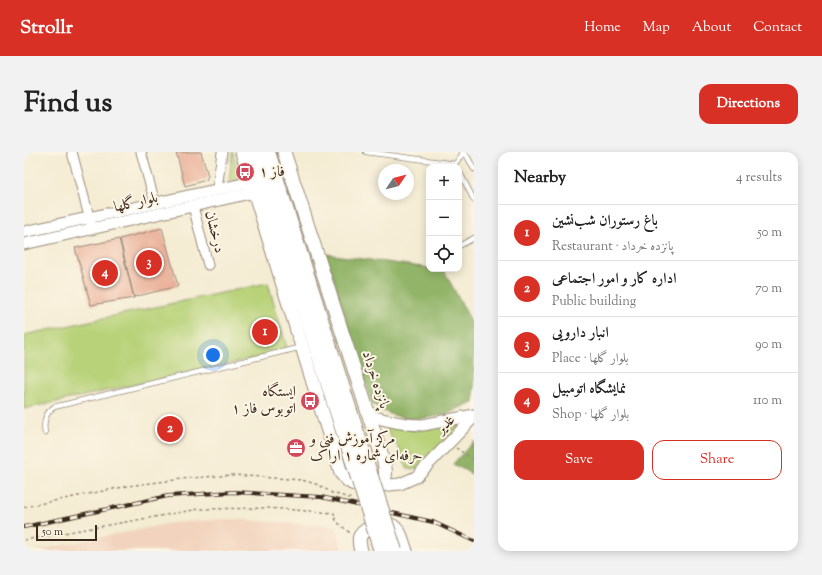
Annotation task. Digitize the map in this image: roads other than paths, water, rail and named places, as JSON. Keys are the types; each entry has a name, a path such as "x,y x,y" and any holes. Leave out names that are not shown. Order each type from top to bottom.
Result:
{"main road":[{"path":"242,152 341,473 346,479 359,486 380,486"},
{"path":"254,152 352,438 395,551"},
{"path":"268,152 352,438 381,551"},
{"name":"پانزده خرداد","path":"284,152 384,462 386,474 380,486"},
{"path":"360,546 360,536 368,528 382,524 389,524 400,532 406,551"}],"street":[{"path":"72,152 92,228"},
{"path":"141,152 155,203"},
{"path":"217,189 222,152"},
{"name":"بلوار گلها","path":"24,232 217,189 253,187"},
{"name":"بلوار گلها","path":"24,244 193,206 253,187"},
{"name":"درخشان","path":"193,206 208,265"},
{"path":"368,415 400,424 423,425 474,416"},
{"name":"غدیر","path":"380,486 400,484 416,477 474,416"}],"lane":[{"path":"366,152 449,164"},
{"path":"457,164 463,152 474,169"},
{"path":"462,177 474,200"},
{"path":"462,244 474,238"},
{"path":"45,433 44,426 46,416 54,407 303,347"}],"railway":[{"path":"24,527 168,496 233,492 321,497 433,522 474,541"}],"place":[{"name":"فاز ۱","path":"245,172"},
{"name":"انبار دارویی","path":"149,263"},
{"name":"نمایشگاه اتومبیل","path":"105,273"},
{"name":"باغ رستوران شب‌نشین","path":"265,332"},
{"name":"ایستگاه اتوبوس فاز ۱","path":"310,401"},
{"name":"اداره کار و امور اجتماعی","path":"170,429"},
{"name":"مرکز آموزش فنی و حرفه‌ای شماره ۱ اراک","path":"296,448"}]}
